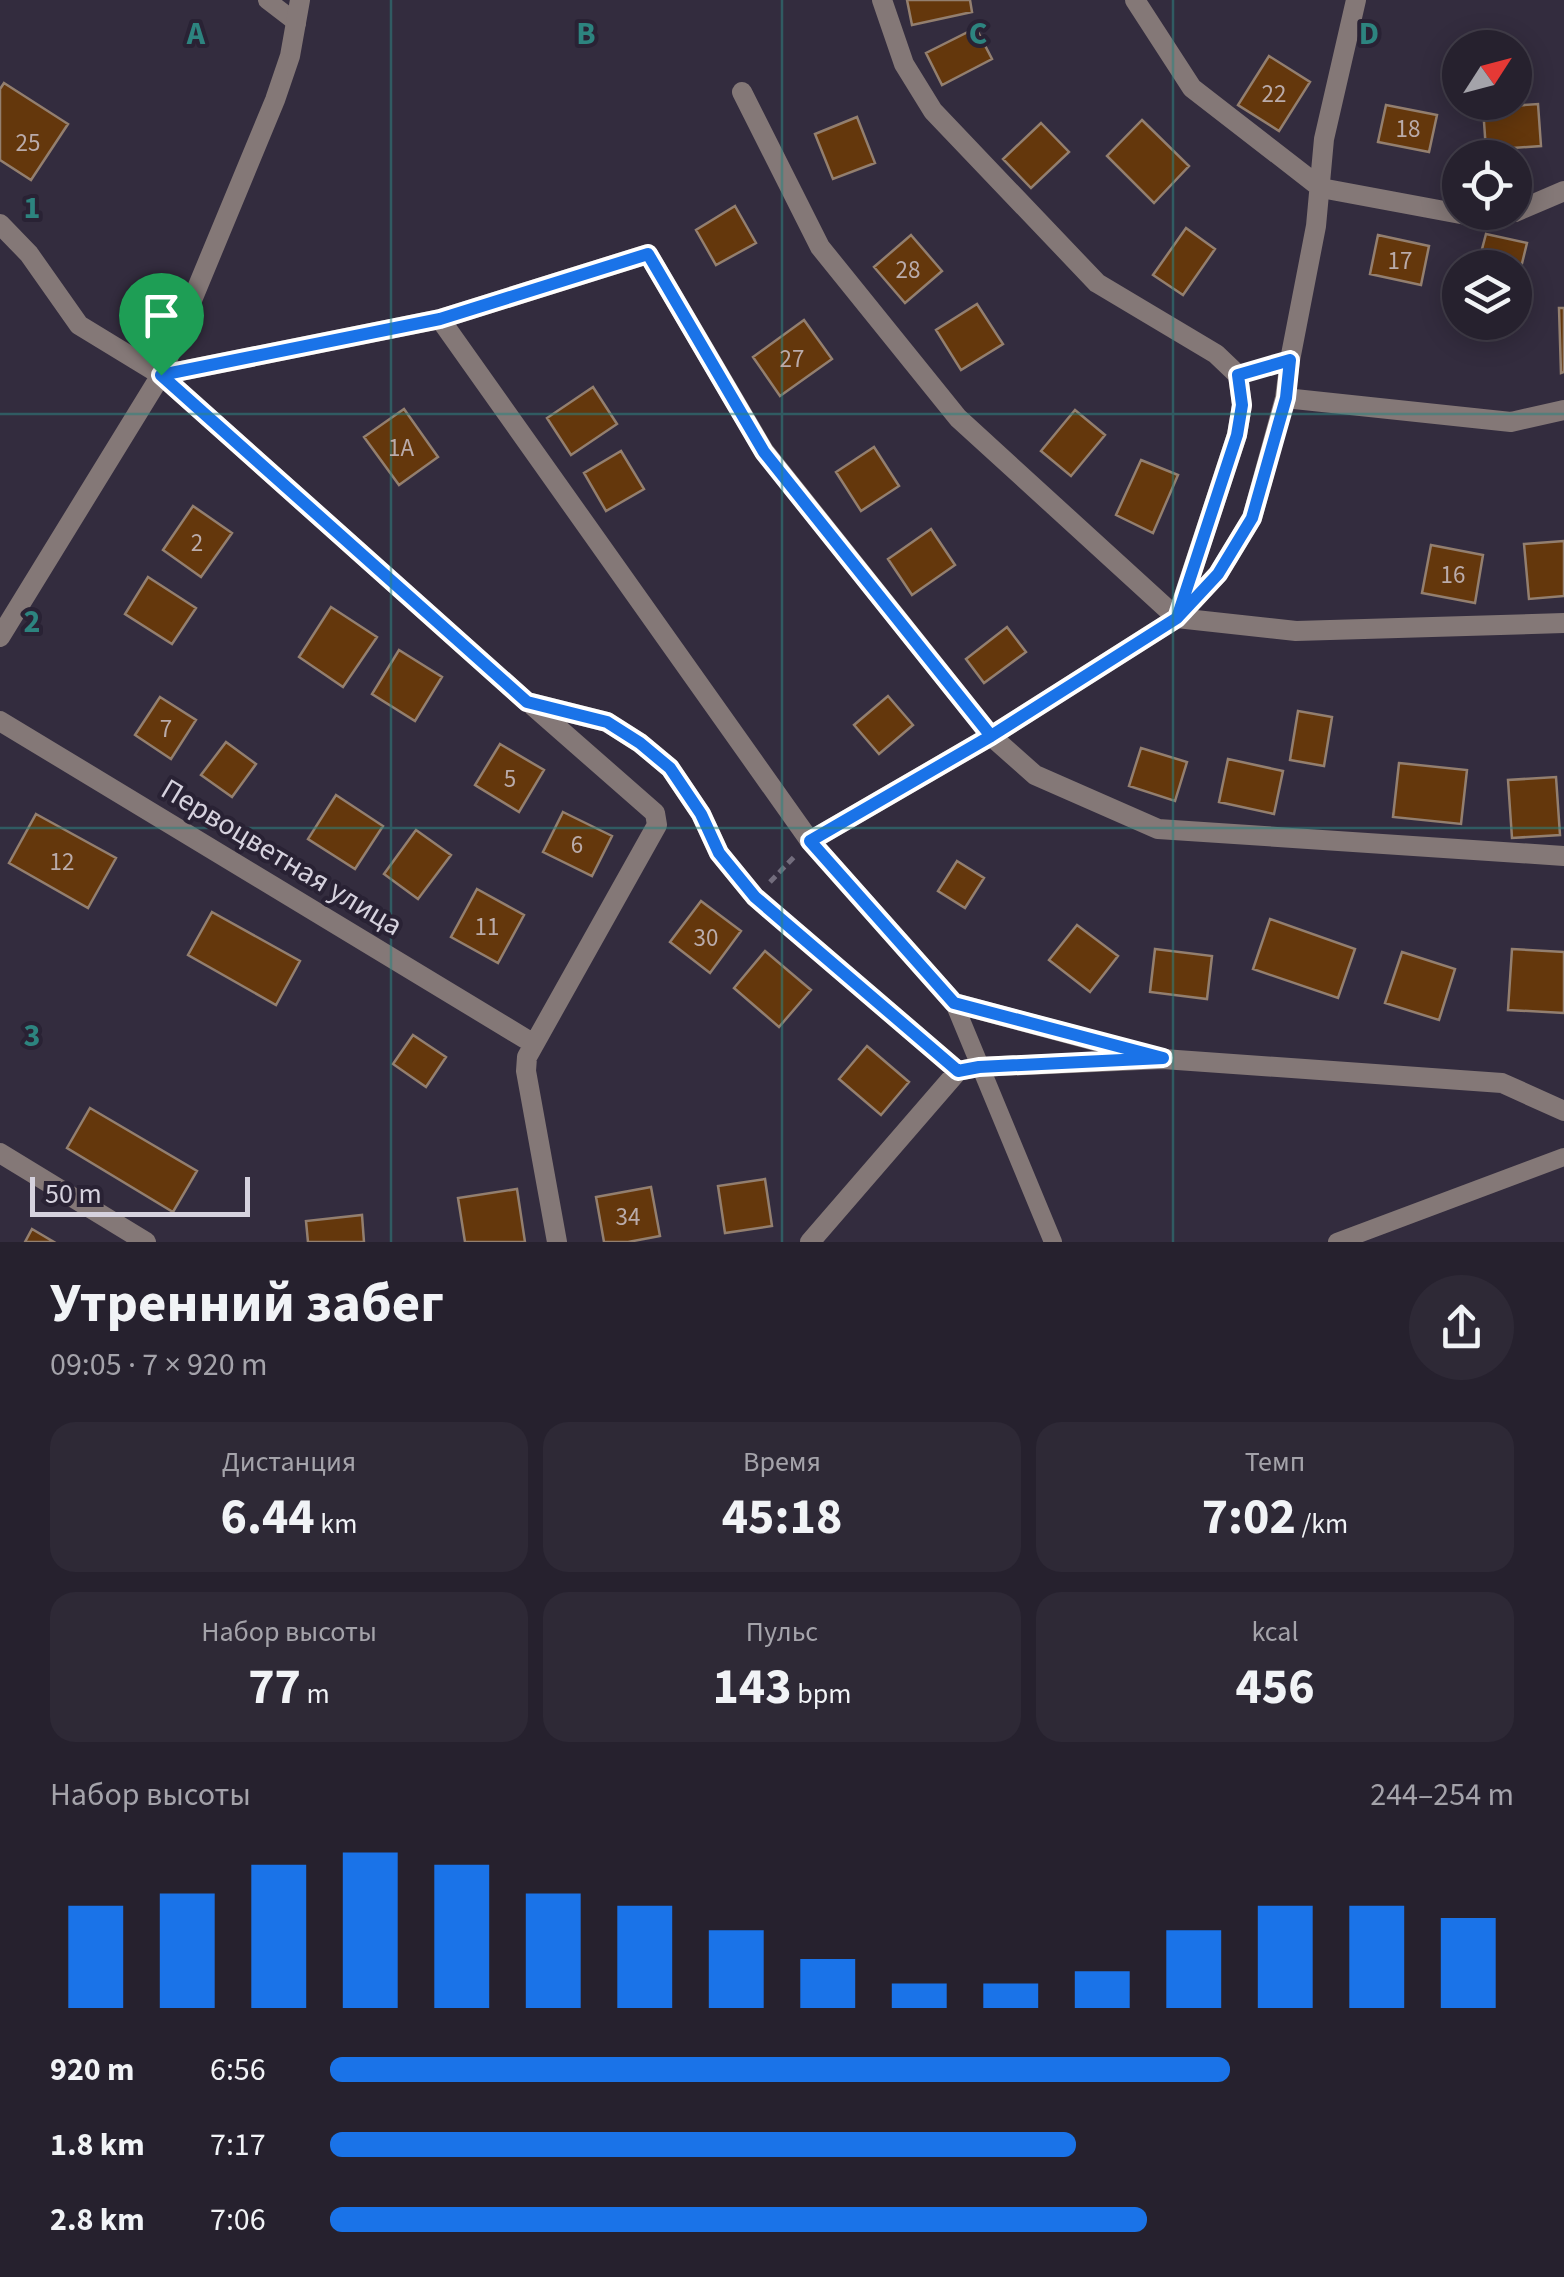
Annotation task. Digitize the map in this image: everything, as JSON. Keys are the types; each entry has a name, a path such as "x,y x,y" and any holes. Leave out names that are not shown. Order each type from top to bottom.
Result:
{"street":[{"path":"0,637 161,375 275,100 290,56 300,0"},
{"path":"882,0 904,64 934,111 1097,283 1216,354 1238,375 1242,405 1237,435 1177,618"},
{"path":"1135,0 1192,88 1321,188 1442,211"},
{"path":"810,841 991,736 1177,618 1218,574 1252,518 1286,398 1316,226 1324,139 1356,0"},
{"path":"742,92 820,247 958,418 1177,618 1296,631 1564,623"},
{"path":"1532,205 1564,191"},
{"path":"0,224 29,254 80,325 161,375 657,818 657,825 527,1057 526,1070 557,1242"},
{"path":"161,375 440,319 648,254 764,452 991,736 1035,775 1158,829 1564,856"},
{"path":"440,319 810,841 954,1003 1163,1058"},
{"path":"1286,398 1511,422 1564,410"},
{"path":"527,702 607,722 640,743 670,768 701,814 719,853 755,897 969,1069 1163,1058 1502,1082 1564,1111"},
{"name":"Первоцветная улица","path":"0,721 534,1044"},
{"path":"810,1242 969,1069"},
{"path":"0,1152 146,1242"}],"lane":[{"path":"267,0 297,23"},
{"path":"1238,375 1290,360"},
{"path":"954,1003 969,1069 1052,1242"},
{"path":"1337,1242 1564,1157"}],"path":[{"path":"755,897 810,841"}],"building":[{"path":"907,0 970,0 972,12 912,25"},
{"path":"976,28 992,59 942,85 926,53"},
{"path":"1269,56 1310,82 1279,131 1238,105"},
{"path":"4,83 68,124 31,180 0,160 0,89"},
{"path":"1532,104 1538,104 1541,146 1532,147 1532,140 1485,140 1484,120 1532,120"},
{"path":"1386,105 1437,115 1429,152 1378,142"},
{"path":"857,117 875,163 833,179 815,134"},
{"path":"1142,120 1189,166 1154,203 1107,156"},
{"path":"1041,123 1069,152 1031,188 1003,159"},
{"path":"735,206 756,243 716,265 696,230"},
{"path":"1186,228 1215,249 1183,295 1153,275"},
{"path":"1486,234 1527,243 1525,250 1482,250"},
{"path":"911,235 942,271 905,303 874,267"},
{"path":"1378,235 1429,246 1421,285 1370,274"},
{"path":"977,304 1003,344 961,370 936,330"},
{"path":"1559,308 1564,308 1561,373"},
{"path":"804,320 832,359 780,396 753,357"},
{"path":"593,387 617,424 571,455 547,418"},
{"path":"404,409 438,457 399,485 364,437"},
{"path":"1075,410 1105,435 1071,476 1041,451"},
{"path":"874,447 899,486 861,511 836,472"},
{"path":"621,451 644,489 606,511 584,473"},
{"path":"1141,460 1178,475 1153,533 1116,515"},
{"path":"193,506 232,533 201,577 163,550"},
{"path":"931,529 955,565 912,595 888,559"},
{"path":"1564,541 1564,596 1529,599 1524,544"},
{"path":"1431,545 1483,555 1475,603 1422,593"},
{"path":"148,577 196,608 172,644 125,614"},
{"path":"331,607 377,637 343,687 299,657"},
{"path":"1007,627 1026,652 984,683 966,659"},
{"path":"399,650 442,677 415,721 372,694"},
{"path":"888,696 913,725 879,754 854,725"},
{"path":"160,697 196,720 171,759 135,735"},
{"path":"1298,711 1332,717 1324,766 1290,760"},
{"path":"226,742 256,764 232,797 201,775"},
{"path":"500,744 544,770 519,812 475,785"},
{"path":"1141,748 1187,762 1175,801 1129,786"},
{"path":"1228,759 1283,771 1274,814 1219,802"},
{"path":"1399,763 1467,770 1461,824 1393,817"},
{"path":"1556,777 1560,835 1512,838 1508,780"},
{"path":"336,795 383,826 355,869 308,839"},
{"path":"563,812 612,836 592,876 543,852"},
{"path":"36,814 116,858 88,908 9,863"},
{"path":"416,830 451,855 418,899 384,874"},
{"path":"957,861 984,878 965,908 938,891"},
{"path":"477,889 524,915 498,963 451,937"},
{"path":"701,901 741,931 710,973 670,942"},
{"path":"212,912 300,961 276,1005 188,955"},
{"path":"1270,919 1355,949 1338,998 1253,969"},
{"path":"1077,925 1118,956 1090,992 1049,960"},
{"path":"1155,949 1212,956 1207,999 1150,992"},
{"path":"1512,949 1564,952 1564,1013 1508,1010"},
{"path":"765,951 811,990 779,1027 734,988"},
{"path":"1402,952 1455,969 1439,1020 1385,1003"},
{"path":"413,1035 446,1057 426,1087 393,1064"},
{"path":"867,1046 909,1082 881,1115 839,1079"},
{"path":"90,1108 197,1171 173,1212 67,1148"},
{"path":"765,1179 772,1226 725,1233 718,1186"},
{"path":"651,1187 660,1236 604,1242 596,1197"},
{"path":"517,1189 525,1242 465,1242 458,1198"},
{"path":"362,1215 364,1242 308,1242 306,1221"},
{"path":"32,1229 54,1242 25,1242"}],"route":[{"path":"161,375 440,319 648,254 764,452 991,736 1084,677 1177,618 1237,435 1242,405 1238,375 1290,360 1286,398 1252,518 1218,574 1177,618 991,736 810,841 954,1003 1163,1058 958,1071 755,897 719,853 701,814 670,768 607,722 527,702 161,375"}]}
